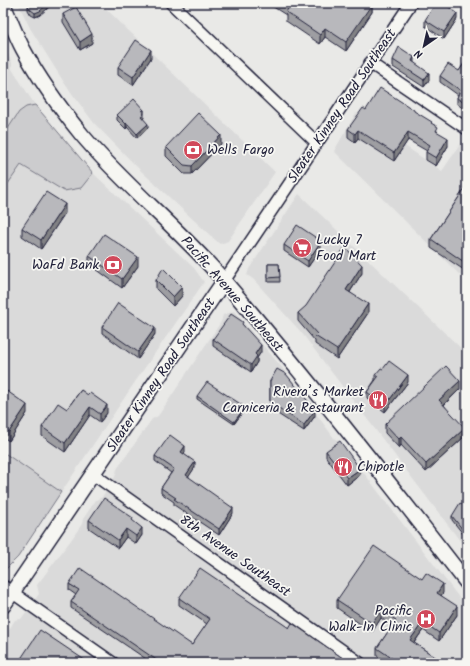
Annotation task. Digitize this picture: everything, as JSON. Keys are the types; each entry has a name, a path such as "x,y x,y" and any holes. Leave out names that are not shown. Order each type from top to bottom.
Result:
{"main road":[{"name":"Pacific Avenue Southeast","path":"3,4 32,66 82,135 179,233 224,281 324,401 467,582"},
{"name":"Sleater Kinney Road Southeast","path":"3,606 8,589 93,474 224,281"}],"street":[{"path":"171,3 317,143"},
{"name":"Sleater Kinney Road Southeast","path":"224,281 411,3"},
{"path":"370,64 467,129"},
{"name":"8th Avenue Southeast","path":"93,474 360,663"},
{"path":"8,589 113,663"}],"shaded area":[{"path":"18,3 100,3 275,172 228,241 220,244 212,237 140,170 94,123 65,84 30,28"},
{"path":"3,44 12,63 12,69 35,105 93,173 194,268 204,282 18,557 3,573"},
{"path":"35,105 93,173 81,188 64,191 21,165 3,191 3,136 19,112 26,107"},
{"path":"356,113 442,171 464,139 467,141 467,282 334,151"},
{"path":"299,194 467,354 467,550 301,332 253,279 247,275 249,269"},
{"path":"234,311 312,403 317,415 334,438 341,443 467,608 467,663 3,663 3,639 15,620 21,619 39,594 37,585 71,540 96,500 102,497 115,477 117,469 152,419 158,416 221,322 223,315"},
{"path":"3,452 61,492 18,557 6,569 3,567"}],"building":[{"path":"32,3 49,3 40,11 35,13 28,6"},
{"path":"280,3 327,3 333,7 336,3 372,4 346,42 325,28 320,35 286,12 288,9"},
{"path":"436,3 443,3 457,13 444,32 425,20"},
{"path":"76,7 92,34 80,42 63,14"},
{"path":"136,40 151,50 133,77 118,67"},
{"path":"399,47 414,57 412,61 429,73 424,80 393,60"},
{"path":"467,59 467,105 457,98 460,90 440,76 448,64 459,71"},
{"path":"380,88 432,122 431,123 438,127 436,131 448,138 436,158 426,152 430,145 408,132 394,153 358,130 355,134 348,129 363,108 366,110"},
{"path":"134,99 144,110 142,111 144,114 141,116 148,124 137,134 117,115"},
{"name":"Wells Fargo","path":"198,113 221,135 192,166 184,165 166,147"},
{"path":"467,185 467,264 431,239"},
{"path":"46,192 65,204 41,240 22,228"},
{"path":"297,225 321,241 308,261 284,245"},
{"name":"WaFd Bank","path":"104,234 138,257 122,279 89,256"},
{"path":"345,247 362,265 346,290 368,304 337,350 315,336 317,334 298,313 306,306"},
{"path":"268,264 279,264 280,277 268,278"},
{"path":"163,268 182,287 173,297 156,280"},
{"path":"118,303 155,328 138,352 102,327"},
{"path":"231,314 243,322 242,324 261,345 255,354 257,356 251,365 213,339"},
{"path":"389,361 408,375 385,406 367,392 378,377 375,375 381,368 383,369"},
{"path":"446,366 460,381 439,400 465,428 426,464 401,437 399,439 385,424"},
{"path":"277,369 286,374 315,410 304,425 270,402 270,381"},
{"path":"207,382 245,407 234,422 197,396"},
{"path":"81,390 88,395 90,393 107,405 100,414 90,407 65,443 42,427 58,403 67,409"},
{"path":"7,391 27,405 9,432 3,428 3,398"},
{"path":"170,435 185,446 181,452 195,462 186,475 233,508 219,529 174,499 176,498 161,488 174,469 155,456"},
{"path":"340,441 360,469 347,478 326,451"},
{"path":"104,498 133,518 132,520 142,528 136,536 126,529 118,540 89,520"},
{"path":"460,503 467,508 467,535 452,516"},
{"path":"374,546 422,579 426,573 443,584 437,593 457,606 439,633 423,622 410,640 444,663 399,663 377,648 396,620 381,610 372,623 337,600"},
{"path":"80,568 192,645 210,619 179,598 200,568 289,628 292,623 350,663 161,663 71,602 79,590 69,584"},
{"path":"40,630 89,663 18,663"}],"place":[{"name":"Wells Fargo","path":"193,150"},
{"name":"Lucky 7 Food Mart","path":"302,248"},
{"name":"WaFd Bank","path":"113,265"},
{"name":"Rivera’s Market Carniceria & Restaurant","path":"378,400"},
{"name":"Chipotle","path":"343,467"},
{"name":"Pacific Walk-In Clinic","path":"426,619"}]}
